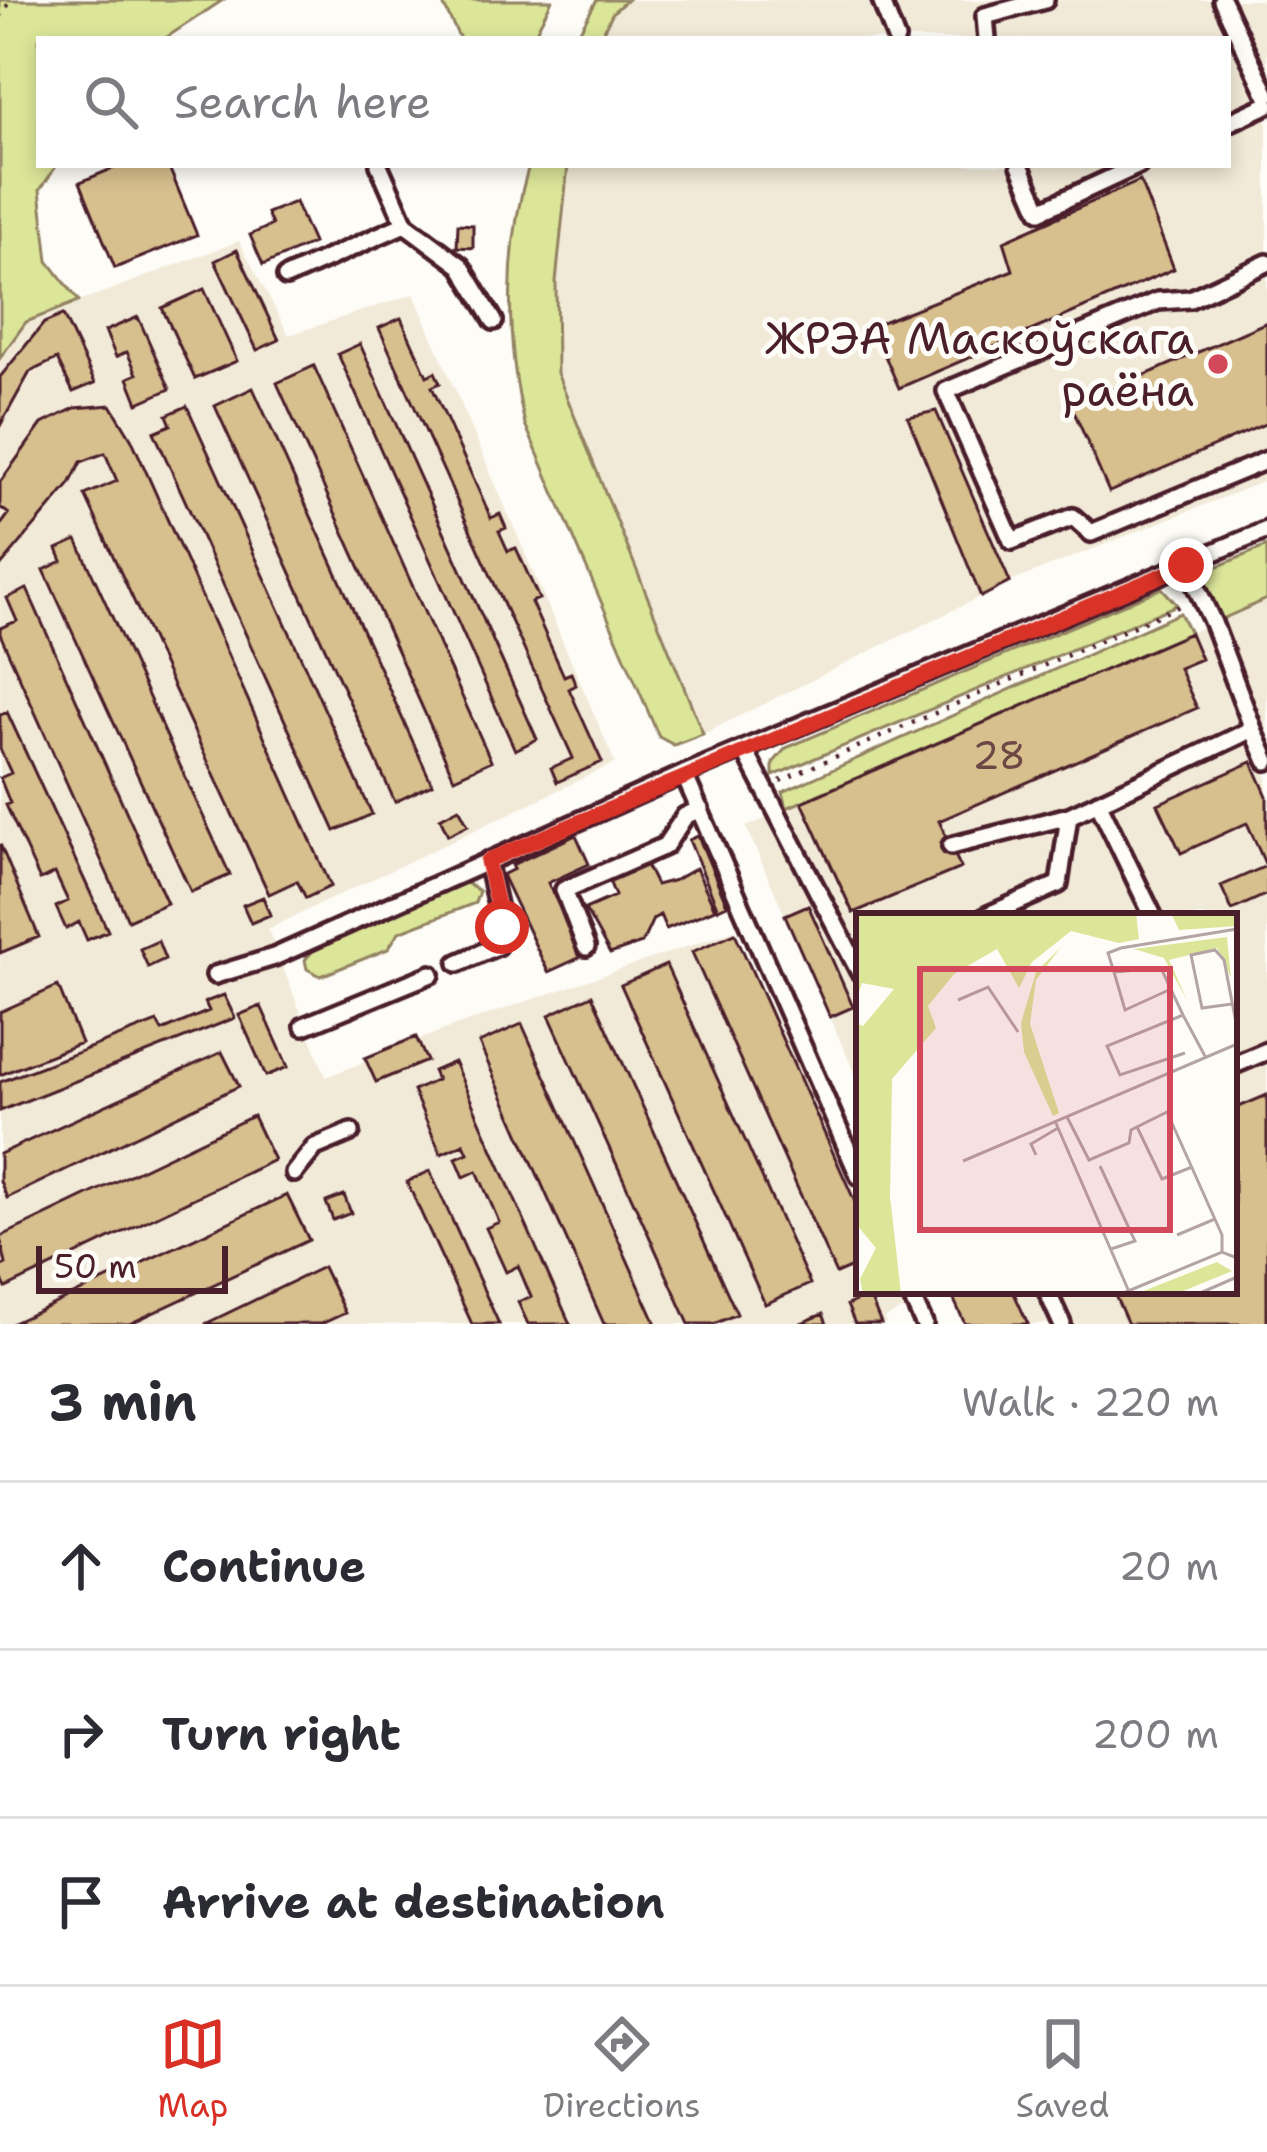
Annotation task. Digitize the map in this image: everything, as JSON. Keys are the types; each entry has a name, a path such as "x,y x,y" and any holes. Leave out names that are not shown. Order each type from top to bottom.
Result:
{"lane":[{"path":"881,0 895,36"},
{"path":"982,8 1045,0"},
{"path":"1222,0 1267,95"},
{"path":"1231,122 1267,105"},
{"path":"380,168 405,224 461,266 494,321"},
{"path":"1021,168 1040,211 1132,168"},
{"path":"286,277 405,224"},
{"path":"1267,263 1190,298 1158,301 946,391 1012,541 1073,517 1091,532 1267,460"},
{"path":"215,974 274,957 685,774 1267,530"},
{"path":"1186,565 1267,761"},
{"path":"951,846 1069,816 1252,729"},
{"path":"745,751 856,965"},
{"path":"685,774 856,1169"},
{"path":"1098,802 1152,913"},
{"path":"586,946 564,890 665,846 685,816 700,809"},
{"path":"994,913 1059,884 1069,816"},
{"path":"458,963 497,946 502,927 487,861"},
{"path":"822,900 843,891"},
{"path":"304,1026 431,974"},
{"path":"1237,1064 1267,1051"},
{"path":"294,1173 315,1148 351,1132"},
{"path":"910,1294 924,1324"},
{"path":"1047,1294 1062,1324"}],"path":[{"path":"0,17 10,0"},
{"path":"764,788 1201,597"}],"shaded area":[{"path":"627,0 1261,0 1267,13 1267,480 1010,582 703,734 557,373 556,282 568,168 1231,168 1231,36 601,36 613,12"},
{"path":"239,241 289,335 414,294 615,763 268,929 326,1077 449,1028 735,930 856,1192 856,1294 903,1294 909,1306 884,1319 886,1324 0,1324 0,358 26,322"},
{"path":"1267,599 1267,1324 965,1324 951,1294 1237,1294 1237,913 856,913 856,1076 746,827"}],"green space":[{"path":"0,0 223,0 169,36 36,36 36,168 55,168 40,190 48,261 79,301 26,322 0,358"},
{"path":"441,0 552,0 534,36 459,36"},
{"path":"597,0 627,0 613,12 601,36 577,36"},
{"path":"528,168 568,168 556,282 557,373 703,734 674,745 659,737 525,424 514,361 510,294"},
{"path":"1267,546 1267,599 1222,619 1204,584 1209,570"},
{"path":"1162,588 1177,605 773,776 773,763 786,748"},
{"path":"1180,613 1190,633 787,808 783,792"},
{"path":"466,883 479,891 475,903 399,932 388,949 321,976 307,969 305,960 316,947"}],"building":[{"path":"114,168 169,168 197,235 115,268 80,182"},
{"path":"1140,181 1174,269 899,388 872,326 1013,270 1004,241"},
{"path":"295,202 313,243 263,265 250,235 272,225 267,213"},
{"path":"458,224 473,225 473,248 457,247"},
{"path":"237,250 279,340 257,350 215,261"},
{"path":"204,289 237,361 195,379 162,308"},
{"path":"63,315 95,383 73,392 57,359 30,372 0,426 0,377 44,323"},
{"path":"138,317 170,389 138,403 128,378 137,374 127,352 116,357 105,331"},
{"path":"401,318 427,376 435,372 440,383 432,387 491,518 500,514 506,528 499,531 508,551 516,548 539,599 531,602 564,676 571,673 576,685 569,689 602,762 557,782 551,768 573,758 379,328"},
{"name":"ЖРЭА Маскоўскага раёна","path":"1267,322 1267,423 1109,492 1072,407"},
{"path":"360,344 537,739 515,750 338,354"},
{"path":"314,366 491,761 454,778 277,383"},
{"path":"253,388 432,784 395,802 215,406"},
{"path":"111,405 131,438 331,886 306,898 297,881 269,894 85,495 117,481 105,453 81,462 70,484 0,567 0,526 9,514 0,507 0,482 42,424 75,408"},
{"path":"187,406 372,814 335,831 154,432 171,425 167,415"},
{"path":"936,411 1010,582 981,597 908,417"},
{"path":"77,540 230,875 191,892 44,570 62,561 57,549"},
{"path":"27,589 167,903 128,920 0,634 0,628 17,621 7,598"},
{"path":"1190,633 1201,659 1179,668 1197,708 939,821 961,868 853,913 802,802"},
{"path":"7,712 108,931 87,940 79,922 66,929 56,907 68,901 55,873 40,880 6,805 10,803 0,778 11,773 0,749 0,715"},
{"path":"1252,762 1267,796 1267,894 1232,910 1221,886 1266,866 1247,823 1181,853 1158,804"},
{"path":"459,808 468,825 448,835 440,818"},
{"path":"576,835 589,864 548,883 583,956 548,972 502,875 514,869 512,865"},
{"path":"698,836 727,905 718,909 689,840"},
{"path":"0,844 39,937 0,953"},
{"path":"646,865 656,885 696,868 715,909 666,929 660,915 653,919 642,943 610,954 585,909 615,896 608,878"},
{"path":"263,897 270,915 251,923 243,905"},
{"path":"808,905 853,1007 830,1017 785,915"},
{"path":"735,933 856,1204 856,1265 836,1274 692,952"},
{"path":"158,941 165,959 148,967 140,949"},
{"path":"666,965 810,1284 765,1304 621,985"},
{"path":"58,986 81,1043 0,1075 0,1012"},
{"path":"224,995 235,1018 0,1111 0,1082 157,1022 162,1031 209,1011 205,1002"},
{"path":"592,995 737,1314 714,1324 689,1324 549,1015"},
{"path":"261,1006 288,1067 266,1076 239,1015"},
{"path":"522,1024 656,1324 604,1324 479,1043"},
{"path":"416,1037 427,1061 376,1082 365,1058"},
{"path":"222,1052 239,1086 7,1198 0,1181 0,1154"},
{"path":"454,1062 570,1324 528,1324 518,1302 531,1297 518,1266 506,1272 486,1228 499,1222 477,1171 464,1177 456,1158 468,1153 464,1144 441,1154 413,1091 437,1080 433,1071"},
{"path":"1267,1095 1267,1324 1128,1324 1114,1294 1237,1294 1237,1108"},
{"path":"253,1116 274,1160 6,1288 0,1276 0,1267 6,1264 0,1237"},
{"path":"430,1171 499,1324 472,1324 407,1182"},
{"path":"287,1195 309,1240 129,1324 11,1324"},
{"path":"344,1195 351,1213 333,1220 326,1202"},
{"path":"323,1267 345,1313 321,1324 205,1324"},
{"path":"951,1294 1014,1294 1028,1324 965,1324"},
{"path":"869,1295 881,1324 855,1324 847,1305"},
{"path":"823,1314 827,1324 799,1324"}],"place":[{"name":"ЖРЭА Маскоўскага раёна","path":"1218,364"}],"route":[{"path":"502,927 487,861 1186,565"}]}
